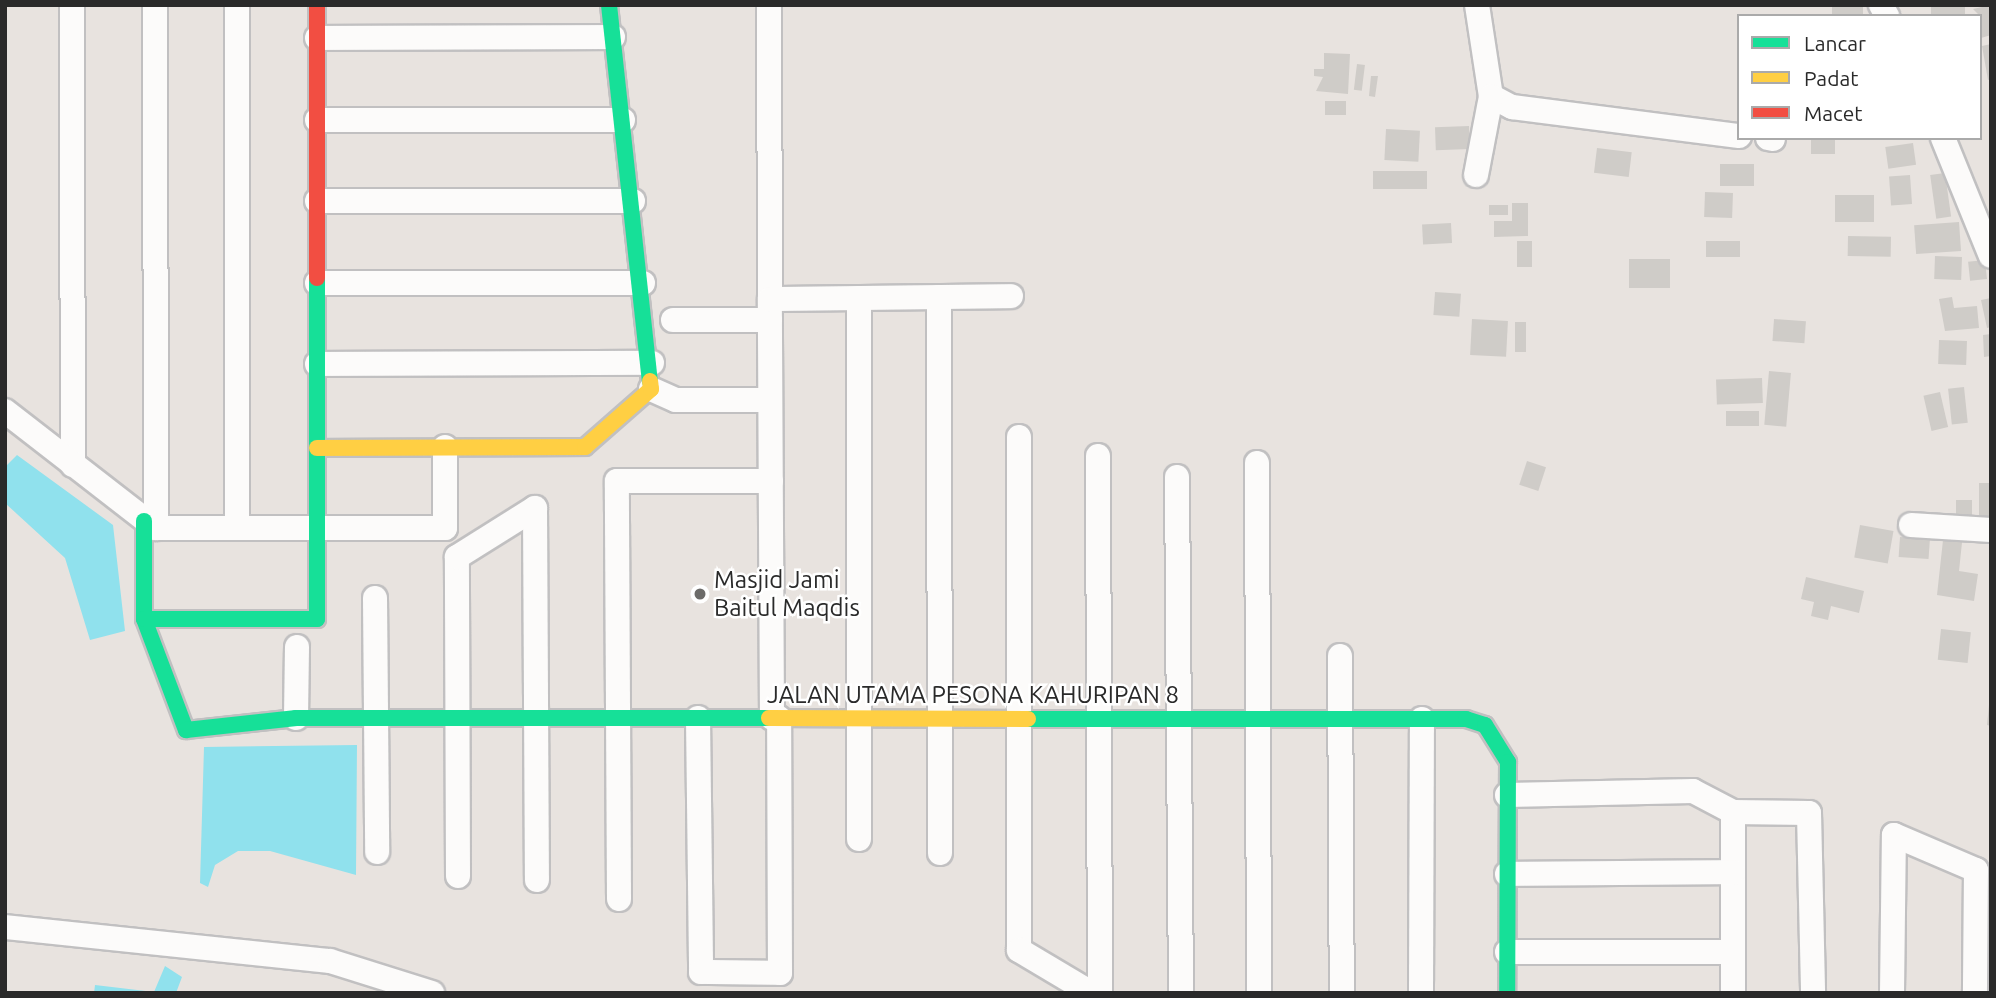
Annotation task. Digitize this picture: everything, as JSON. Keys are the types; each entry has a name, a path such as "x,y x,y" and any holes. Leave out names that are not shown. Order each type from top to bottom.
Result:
{"street":[{"path":"72,5 73,465"},
{"path":"155,5 150,525 144,619 317,618 317,5"},
{"path":"237,5 237,528"},
{"path":"317,448 585,447 651,389 652,363 609,5"},
{"path":"698,718 701,972 780,973 770,400 769,5"},
{"path":"1476,174 1491,96 1477,5"},
{"path":"317,38 614,37"},
{"path":"1491,96 1539,112 1737,136"},
{"path":"317,120 623,120"},
{"path":"1944,140 1991,257"},
{"path":"317,201 633,201"},
{"path":"317,284 643,284"},
{"path":"673,320 859,298 1011,296"},
{"path":"939,297 940,853"},
{"path":"859,298 859,839"},
{"path":"317,364 652,363"},
{"path":"651,389 676,400 770,400"},
{"path":"5,411 150,525 237,528 445,528 445,447"},
{"path":"1019,438 1019,950 1091,993"},
{"path":"1098,456 1100,993"},
{"path":"1257,463 1259,993"},
{"path":"1177,477 1181,993"},
{"path":"619,899 617,481 771,481"},
{"path":"458,876 457,557 535,508 537,880"},
{"path":"1911,525 1991,530"},
{"path":"375,598 377,852"},
{"name":"JALAN UTAMA PESONA KAHURIPAN 8","path":"144,619 186,730 296,718 1422,719 1485,725 1508,762 1507,993"},
{"path":"296,718 297,647"},
{"path":"1340,656 1342,993"},
{"path":"1421,993 1422,719"},
{"path":"1507,795 1693,791 1733,812 1803,811 1814,822 1813,993"},
{"path":"1733,812 1733,993"},
{"path":"1892,993 1894,835 1976,870 1975,993"},
{"path":"1507,874 1733,872"},
{"path":"5,927 330,961 432,993"},
{"path":"1507,952 1733,952"}],"water":[{"path":"17,455 113,525 125,631 90,640 65,558 5,503 5,467"},
{"path":"357,745 356,875 270,851 238,851 215,865 208,887 200,883 204,747"},
{"path":"165,966 182,977 176,993 94,993 95,985 154,992"}],"building":[{"path":"1832,5 1863,5 1863,14 1832,14"},
{"path":"1931,5 1965,5 1965,14 1931,14"},
{"path":"1991,5 1991,35 1982,38 1982,14 1973,9"},
{"path":"1991,44 1991,79 1988,80 1982,46"},
{"path":"1324,53 1350,54 1348,94 1316,91 1323,77 1314,76 1314,69 1324,69"},
{"path":"1357,64 1365,65 1362,91 1354,90"},
{"path":"1371,76 1378,76 1375,97 1369,96"},
{"path":"1325,101 1346,101 1346,115 1325,115"},
{"path":"1469,126 1470,149 1436,150 1435,127"},
{"path":"1386,129 1420,131 1418,162 1384,160"},
{"path":"1811,140 1835,140 1835,154 1811,154"},
{"path":"1913,143 1916,165 1888,169 1885,147"},
{"path":"1597,148 1632,152 1629,177 1594,173"},
{"path":"1720,164 1754,164 1754,186 1720,186"},
{"path":"1373,171 1427,171 1427,189 1373,189"},
{"path":"1945,173 1951,217 1936,219 1930,175"},
{"path":"1910,175 1912,204 1891,205 1889,176"},
{"path":"1705,192 1733,193 1732,218 1704,217"},
{"path":"1835,195 1874,195 1874,222 1835,222"},
{"path":"1512,203 1528,203 1528,236 1494,237 1494,221 1512,221"},
{"path":"1489,205 1508,205 1508,215 1489,215"},
{"path":"1959,222 1961,251 1916,254 1914,225"},
{"path":"1451,223 1452,243 1423,244 1422,225"},
{"path":"1848,236 1891,237 1891,257 1848,256"},
{"path":"1517,241 1532,241 1532,267 1517,267"},
{"path":"1706,241 1740,241 1740,257 1706,257"},
{"path":"1935,256 1962,257 1961,280 1934,279"},
{"path":"1629,259 1670,259 1670,288 1629,288"},
{"path":"1985,260 1987,279 1970,281 1968,262"},
{"path":"1435,292 1461,294 1459,317 1433,315"},
{"path":"1952,297 1954,308 1977,306 1979,328 1945,331 1939,299"},
{"path":"1991,298 1991,327 1987,328 1981,300"},
{"path":"1472,319 1508,321 1506,357 1470,355"},
{"path":"1774,319 1806,321 1804,343 1772,341"},
{"path":"1515,322 1526,322 1526,352 1515,352"},
{"path":"1991,334 1991,356 1984,357 1983,335"},
{"path":"1939,340 1967,341 1966,365 1938,364"},
{"path":"1769,371 1791,373 1786,427 1764,425"},
{"path":"1762,378 1763,403 1717,405 1716,380"},
{"path":"1964,387 1968,423 1952,424 1948,389"},
{"path":"1940,392 1948,427 1932,431 1923,396"},
{"path":"1726,411 1759,411 1759,426 1726,426"},
{"path":"1527,461 1546,467 1538,491 1519,485"},
{"path":"1979,483 1991,483 1991,518 1979,518"},
{"path":"1956,500 1972,500 1972,518 1956,518"},
{"path":"1860,525 1893,531 1888,563 1854,557"},
{"path":"1944,531 1963,533 1959,571 1978,574 1974,601 1937,595"},
{"path":"1900,537 1930,539 1929,559 1899,557"},
{"path":"1806,577 1864,591 1859,613 1831,606 1828,620 1811,616 1814,602 1801,599"},
{"path":"1941,629 1971,632 1968,663 1938,660"},
{"path":"1991,705 1991,726 1987,725"}],"traffic: fast":[{"path":"609,5 650,381"},
{"path":"144,619 317,619 317,278"},
{"path":"144,521 144,619 186,730 296,718 769,718"},
{"path":"1028,719 1466,719 1485,725 1508,762 1507,993"}],"traffic: slow":[{"path":"317,448 585,447 651,389 650,381"},
{"path":"769,718 1028,719"}],"traffic: jam":[{"path":"317,5 317,278"}],"place":[{"name":"Masjid Jami Baitul Maqdis","path":"700,594"}]}
